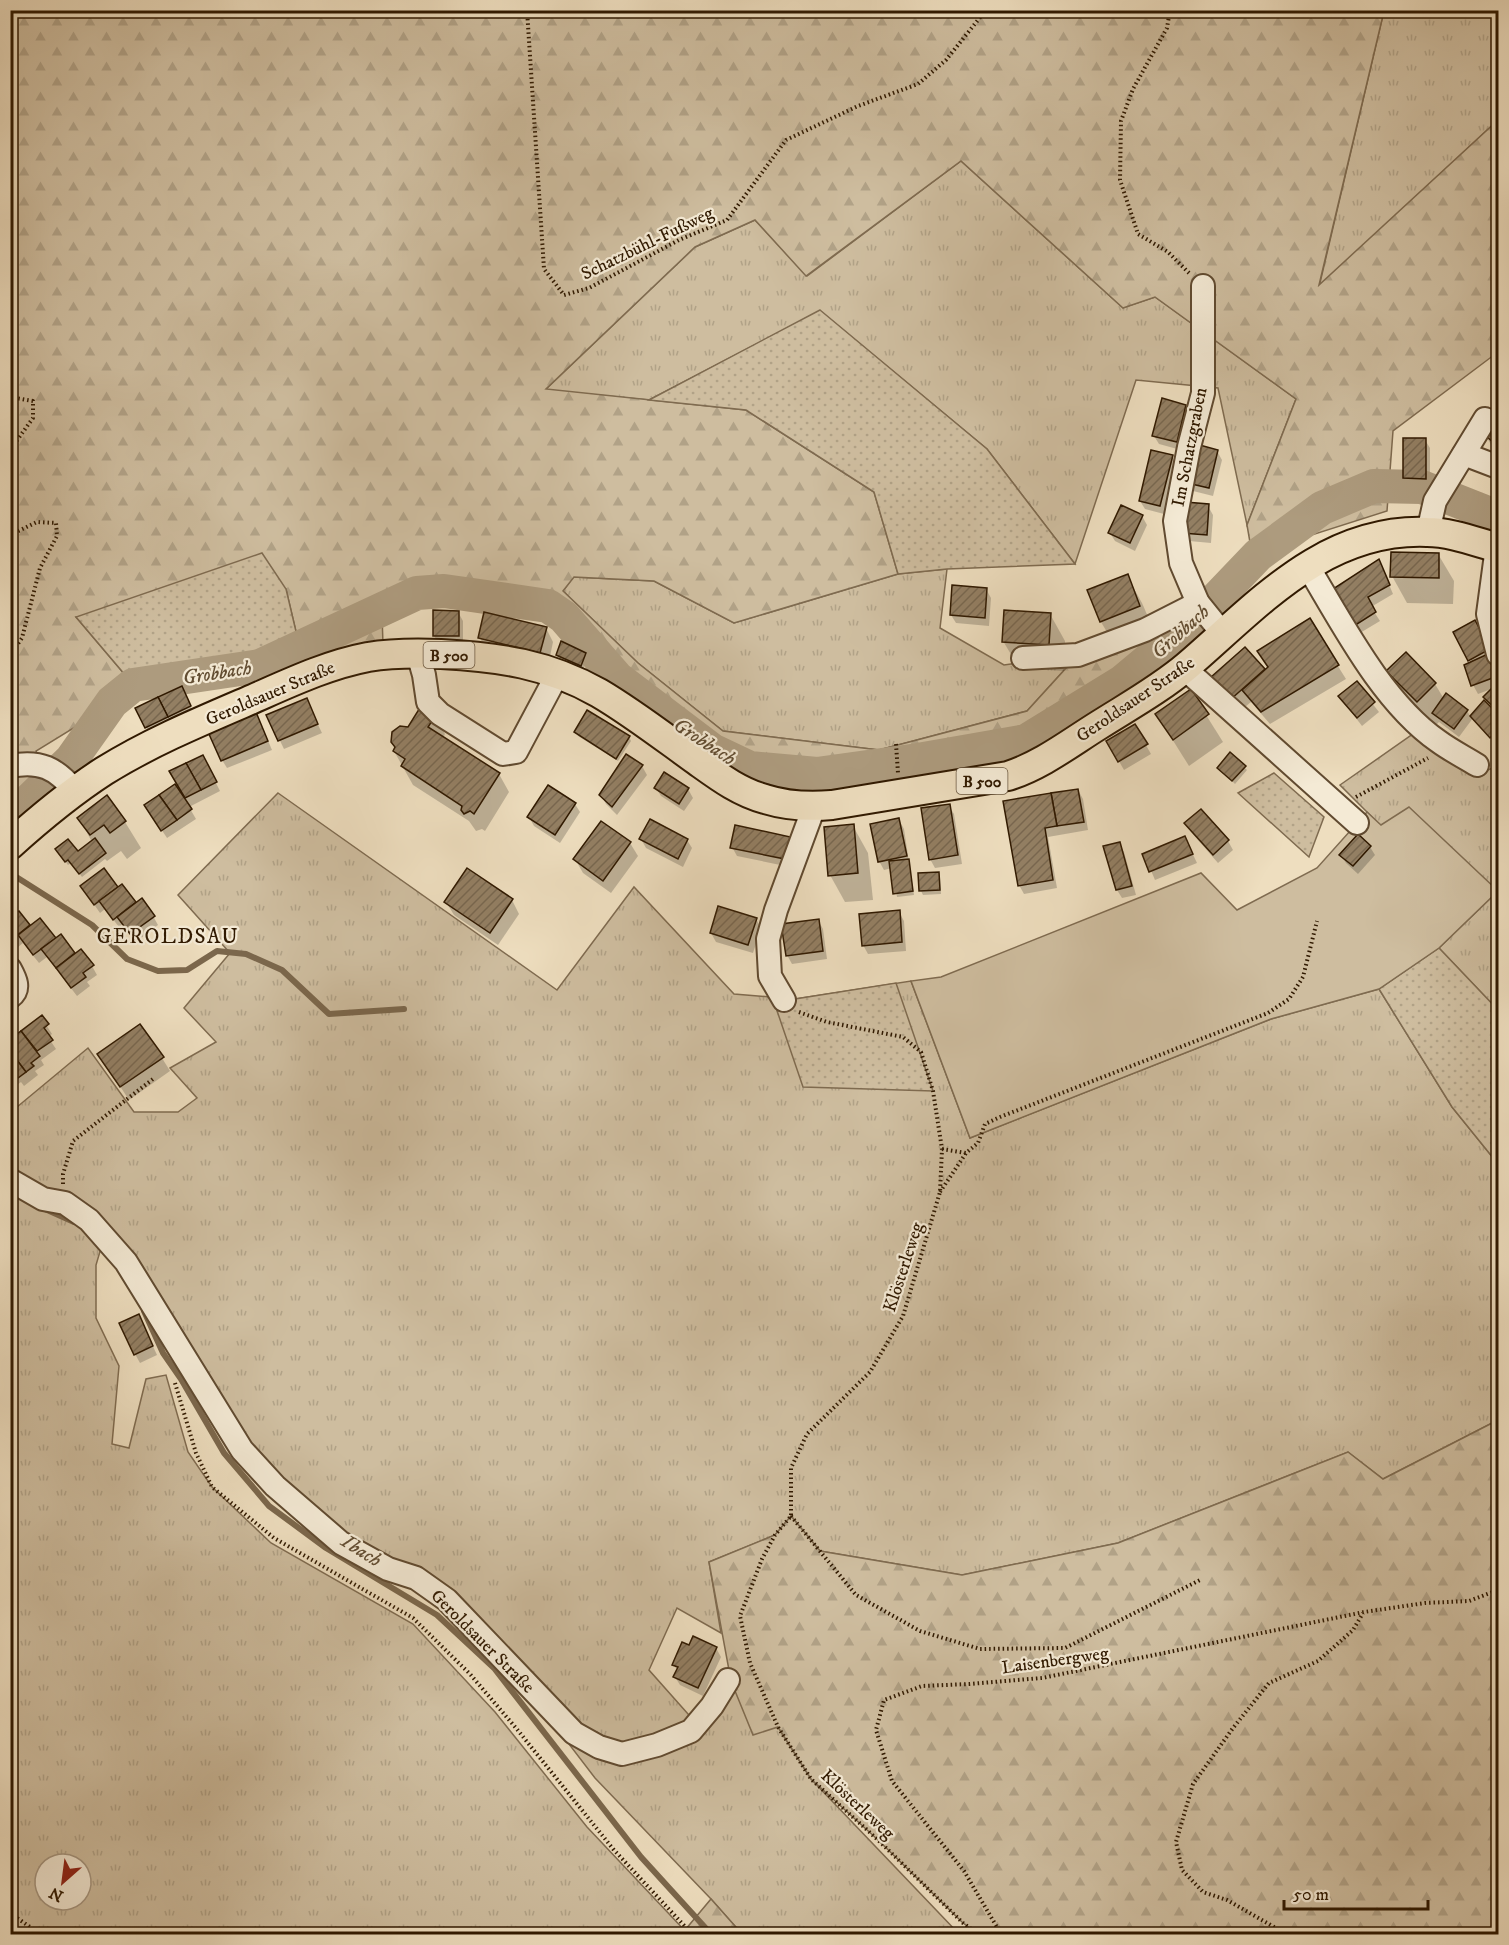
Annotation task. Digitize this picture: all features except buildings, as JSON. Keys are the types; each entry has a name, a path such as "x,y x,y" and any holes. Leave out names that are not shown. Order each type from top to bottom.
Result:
{"main road":[{"name":"Geroldsauer Straße","path":"10,845 51,809 69,784 299,678 338,664 369,657 418,654 476,656 515,661 558,673 600,694 736,787 772,801 814,807 987,780 1021,772 1035,766 1122,710 1185,668 1218,628 1307,566 1349,546 1372,538 1400,533 1428,532 1498,548"}],"street":[{"name":"Im Schatzgraben","path":"1203,286 1203,393 1188,447 1175,521 1181,563 1198,603 1218,628"},
{"path":"1428,532 1441,492 1485,419"},
{"path":"1464,454 1498,467"},
{"path":"1498,548 1488,614 1498,654"},
{"path":"1307,566 1367,663 1403,708 1437,740 1477,765"},
{"path":"1023,658 1078,655 1145,630 1198,603"},
{"path":"418,654 428,702 440,714 502,754 516,752 558,673"},
{"path":"1185,668 1351,818"},
{"path":"10,766 23,763 43,765 69,784"},
{"path":"784,1000 770,976 768,939 776,910 814,807"},
{"path":"10,969 17,983 14,994 10,997"},
{"name":"Geroldsauer Straße","path":"10,1180 44,1199 65,1203 89,1220 126,1262 242,1450 274,1486 341,1543 388,1569 416,1578 447,1600 574,1733 599,1747 622,1754 657,1745 690,1731 712,1707 728,1680"}],"path":[{"name":"Schatzbühl-Fußweg","path":"527,10 544,269 564,295 590,288 680,240 727,220 786,140 858,106 918,84 946,60 986,10"},
{"path":"1170,10 1167,28 1133,89 1121,121 1120,180 1138,234 1168,252 1203,286"},
{"path":"10,401 16,398 33,401 33,418 10,450"},
{"path":"10,535 38,522 56,523 57,536 40,568 22,638 10,656"},
{"path":"1351,818 1354,798 1428,759 1437,740"},
{"path":"896,744 898,771"},
{"path":"940,1192 966,1153 978,1143 985,1124 1268,1013 1289,999 1303,977 1317,921"},
{"name":"Klösterleweg","path":"784,1000 799,1012 827,1023 903,1037 921,1052 933,1091 942,1149 940,1192 903,1316 870,1372 807,1434 791,1468 791,1516 775,1535 762,1559 740,1616 750,1663 778,1727 811,1779 978,1935"},
{"path":"65,1203 63,1174 73,1141 153,1079"},
{"path":"942,1149 966,1153"},
{"path":"175,1383 196,1454 212,1487 274,1538 413,1618 470,1674 614,1850 692,1935"},
{"path":"791,1516 856,1596 920,1631 980,1649 1065,1648 1200,1580"},
{"name":"Laisenbergweg","path":"1001,1935 964,1870 892,1781 876,1730 884,1700 922,1686 1042,1678 1364,1612 1425,1603 1469,1601 1498,1590"},
{"path":"1280,1935 1276,1928 1227,1900 1203,1892 1182,1870 1176,1842 1193,1784 1269,1683 1318,1661 1353,1630 1364,1612"},
{"path":"10,1913 39,1935"}],"green space":[{"path":"11,11 1384,11 1319,285 1498,120 1498,352 1393,431 1387,511 1252,554 1247,525 1296,399 1155,297 1123,308 961,161 806,276 755,220 695,247 546,389 746,410 874,492 898,574 734,623 654,581 574,577 563,591 638,663 723,731 879,750 1027,711 1078,655 1145,630 1155,650 1072,709 1024,761 896,783 789,794 737,773 606,677 586,648 547,613 424,598 382,615 383,644 302,657 286,589 76,617 137,689 36,751 51,796 11,833"},
{"path":"1384,11 1498,11 1498,120 1319,287"},
{"path":"961,161 1123,308 1155,297 1296,399 1247,525 1218,388 1136,380 1075,564 987,449 820,311 649,400 545,390 695,247 755,220 807,276"},
{"path":"820,310 987,449 1075,564 947,569 898,574 874,492 746,410 649,400"},
{"path":"262,553 286,589 302,657 249,675 137,689 76,617"},
{"path":"947,569 940,628 1004,665 1078,655 1027,711 879,750 723,731 638,663 563,591 573,577 654,581 734,623 898,574"},
{"path":"1413,734 1480,773 1498,766 1498,891 1380,825 1340,785"},
{"path":"1274,773 1324,817 1309,857 1238,793"},
{"path":"278,793 557,990 634,887 734,994 795,999 911,981 970,1138 1271,1019 1379,989 1452,1107 1498,1164 1498,1420 1383,1479 1348,1452 1118,1543 962,1575 820,1551 791,1516 775,1535 709,1562 721,1633 677,1608 649,1670 704,1732 731,1681 778,1727 811,1779 959,1934 742,1934 595,1778 461,1603 320,1533 235,1458 126,1262 101,1248 96,1265 96,1318 119,1366 112,1444 129,1448 146,1379 166,1375 188,1452 212,1487 271,1543 413,1624 495,1712 587,1827 688,1934 11,1934 11,1112 88,1048 134,1112 178,1112 197,1098 170,1068 216,1042 184,1008 230,953 178,895"},
{"path":"1409,807 1498,891 1439,948 1379,989 1271,1019 970,1138 911,981 941,977 1201,873 1237,910 1317,868 1367,812 1381,825"},
{"path":"1498,891 1498,1010 1439,948"},
{"path":"1439,948 1498,1010 1498,1164 1452,1107 1379,989"},
{"path":"896,983 933,1091 803,1087 772,996 795,999"},
{"path":"1498,1420 1498,1934 978,1934 963,1923 877,1839 811,1779 778,1727 753,1735 731,1681 709,1562 775,1535 791,1516 820,1551 962,1575 1118,1543 1348,1452 1383,1479"},
{"path":"711,1899 742,1934 688,1934 685,1930"}],"waterway":[{"name":"Grobbach","path":"10,819 71,760 112,702 133,685 260,666 417,593 444,591 548,606 564,617 617,678 712,750 750,768 817,774 918,760 1026,741 1122,682 1194,622 1258,555 1322,508 1374,486 1422,487 1498,517"},
{"path":"10,873 92,925 127,959 158,971 187,970 217,951 246,954 282,970 329,1014 404,1009"},
{"name":"Ibach","path":"45,1209 74,1222"},
{"name":"Ibach","path":"144,1311 163,1353 181,1379 224,1453 269,1506 326,1548 437,1615 494,1668 641,1857 711,1934"}],"district":[{"name":"GEROLDSAU","path":"168,936"}]}
